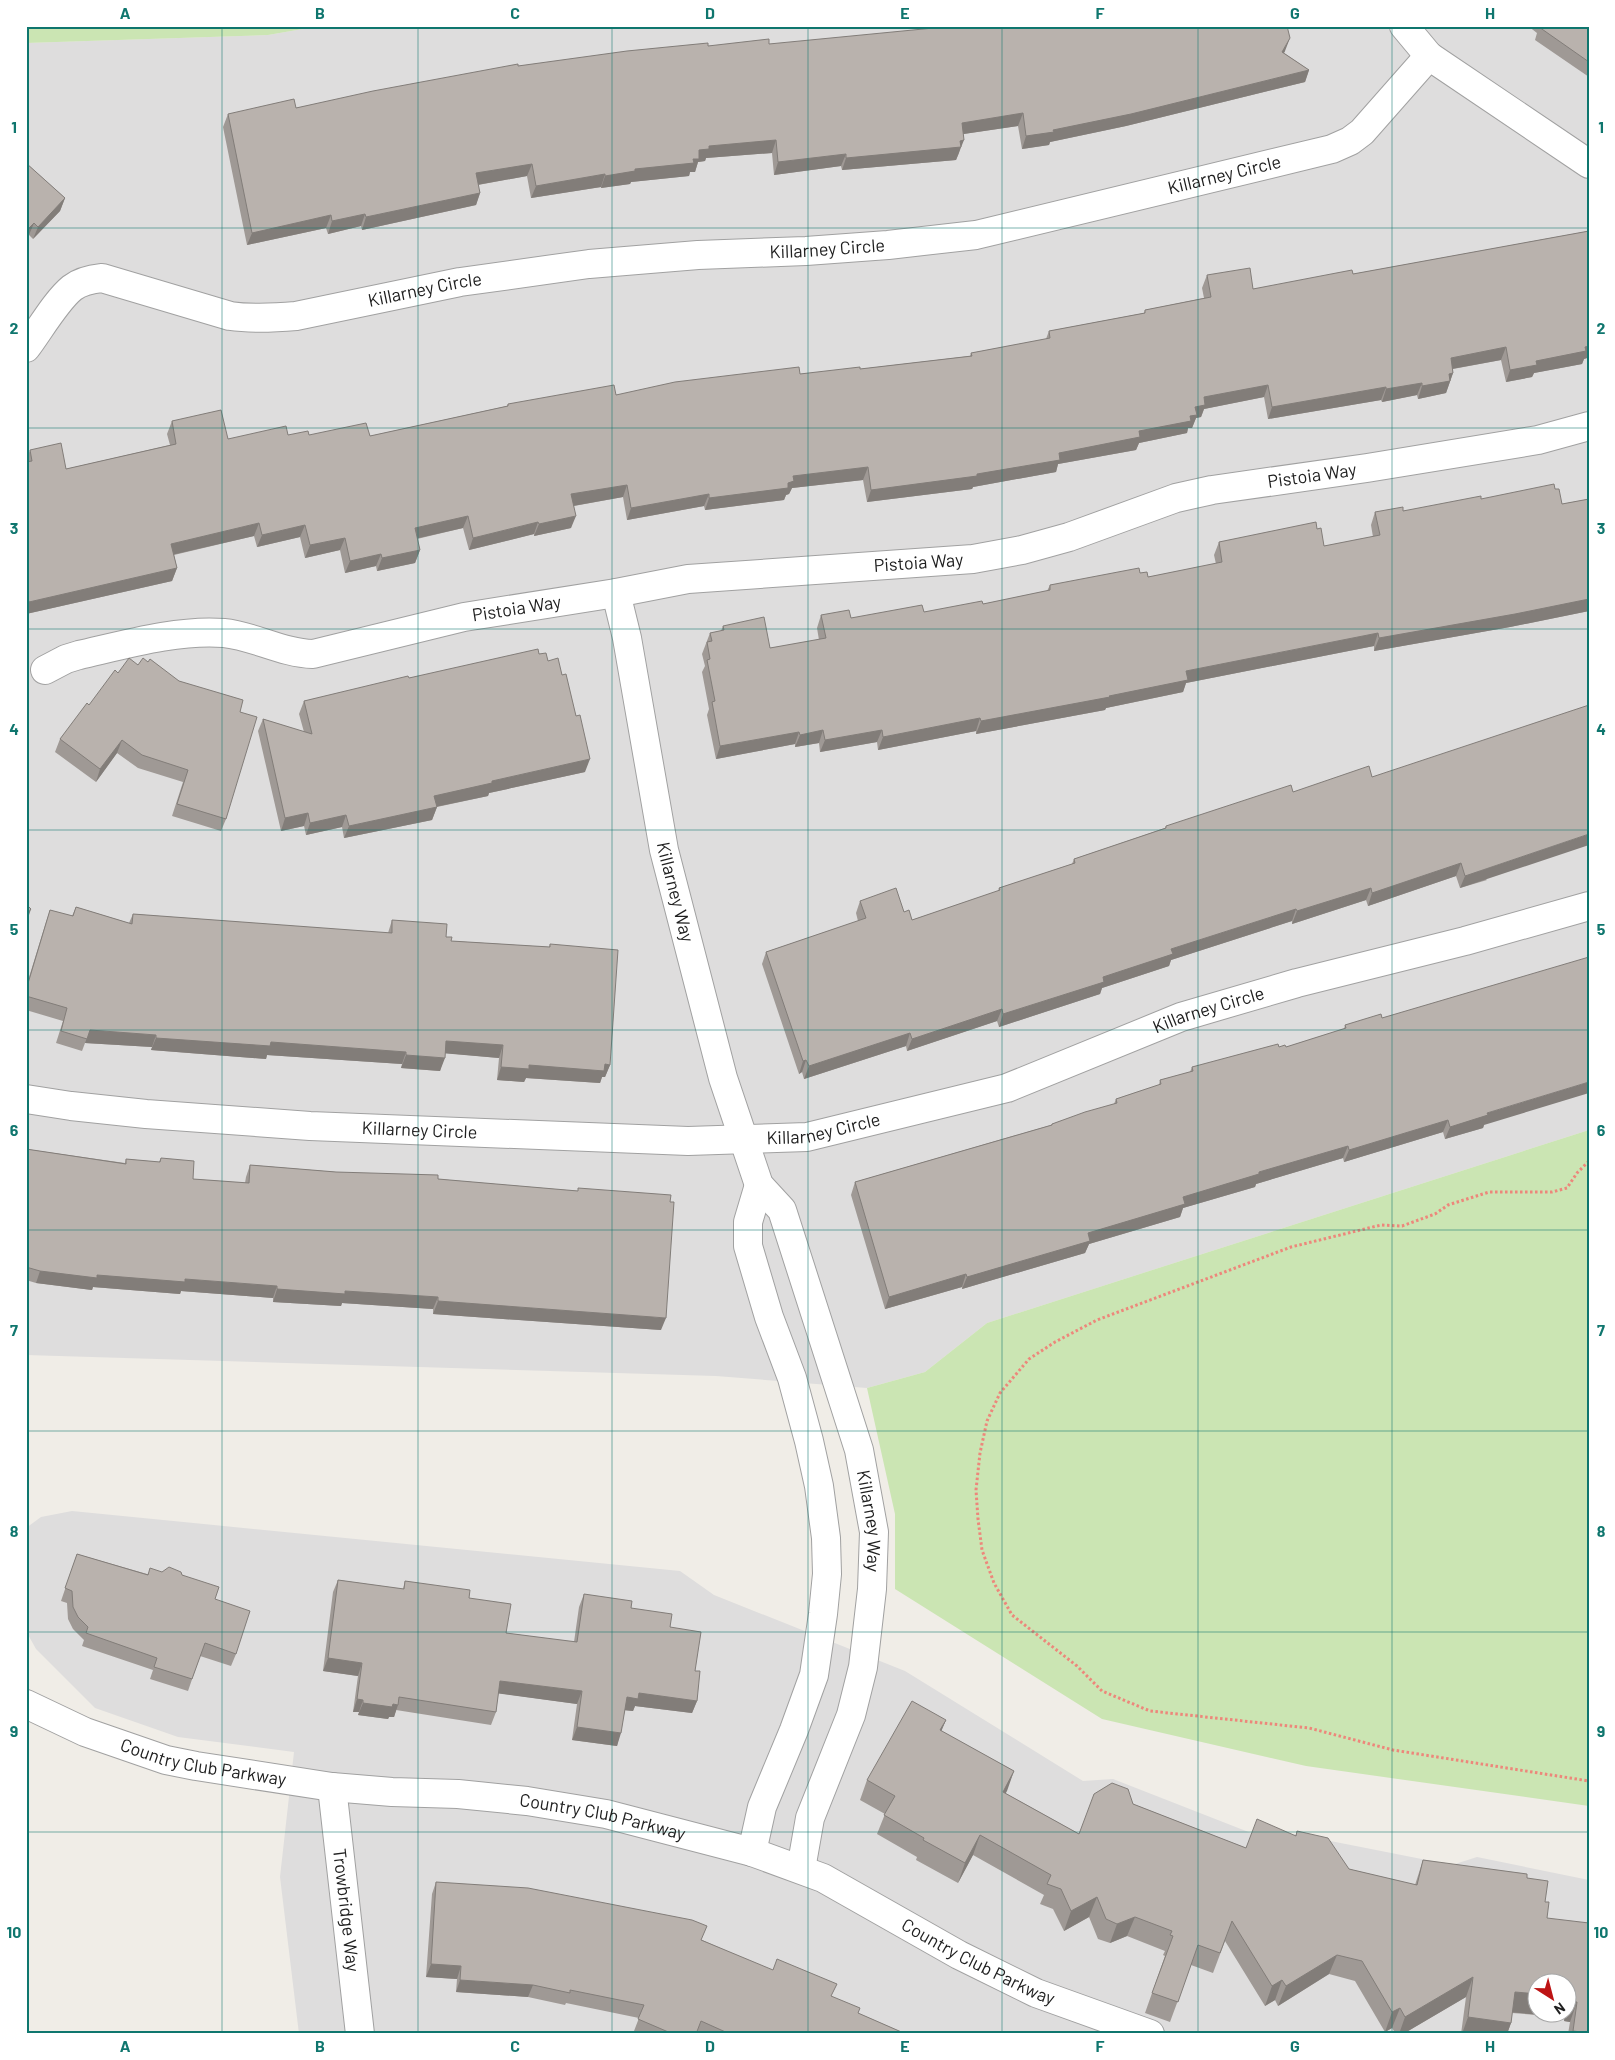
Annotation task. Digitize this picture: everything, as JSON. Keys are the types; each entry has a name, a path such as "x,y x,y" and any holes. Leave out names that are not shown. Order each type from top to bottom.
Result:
{"street":[{"path":"1404,26 1429,56 1589,164"},
{"name":"Killarney Circle","path":"26,348 73,287 86,280 102,278 230,316 252,319 273,318 296,316 460,282 589,264 698,255 879,246 976,235 1332,149 1350,141 1362,132 1429,56"},
{"name":"Pistoia Way","path":"45,670 66,659 79,655 180,634 226,633 298,654 313,654 464,617 616,593 688,578 972,559 1022,550 1070,537 1176,498 1212,490 1367,468 1519,443 1589,426"},
{"name":"Killarney Way","path":"616,593 627,638 664,850 723,1078 759,1185 782,1210 859,1450 874,1532 872,1597 863,1667 850,1715 810,1818 801,1869"},
{"name":"Killarney Circle","path":"26,1099 146,1114 310,1126 688,1141 807,1137 1007,1088 1181,1017 1297,982 1466,941 1589,906"},
{"path":"752,1852 762,1807 794,1730 814,1675 827,1574 826,1538 810,1441 792,1378 769,1316 748,1246 748,1222 759,1185"},
{"name":"Country Club Parkway","path":"26,1704 85,1732 166,1760 332,1787 392,1792 458,1794 527,1801 606,1814 752,1852 823,1878 985,1969 1036,1993 1150,2034"},
{"name":"Trowbridge Way","path":"332,1787 360,2034"}],"path":[{"path":"1589,1161 1577,1173 1567,1188 1552,1192 1489,1192 1448,1205 1435,1214 1402,1226 1380,1225 1291,1247 1098,1320 1055,1342 1029,1359 1000,1393 987,1421 980,1452 976,1490 982,1550 994,1583 1012,1615 1077,1666 1102,1691 1150,1711 1309,1728 1393,1750 1589,1781"}],"shaded area":[{"path":"320,26 1589,26 1589,1130 987,1323 925,1372 867,1388 716,1376 26,1355 26,43 268,35"},
{"path":"72,1511 680,1571 714,1595 905,1671 1083,1781 1113,1779 1269,1840 1295,1834 1452,1865 1477,1857 1589,1880 1589,2034 299,2034 280,1877 294,1752 178,1737 95,1708 36,1649 26,1631 26,1528 41,1517"}],"green space":[{"path":"26,26 320,26 268,35 26,43"},
{"path":"1589,1130 1589,1806 1306,1766 1102,1719 895,1589 895,1514 867,1388 925,1372 987,1323"}],"building":[{"path":"954,26 1287,26 1290,38 1282,52 1309,70 1131,114 1053,130 1054,132 1026,136 1023,113 962,123 964,140 960,141 961,147 846,158 846,154 778,162 776,140 709,146 709,149 699,150 699,159 693,159 694,163 635,169 635,171 605,176 605,174 536,186 532,164 476,173 480,193 366,217 365,214 332,221 331,215 252,233 228,114 294,99 296,108 373,91 518,64 518,66 627,51 708,43 708,46 769,39 769,44"},
{"path":"1589,26 1589,62 1539,27"},
{"path":"26,163 65,198 38,227 34,223 26,231"},
{"path":"1589,231 1589,346 1585,347 1586,351 1536,361 1537,365 1510,370 1506,347 1451,358 1453,373 1449,374 1450,381 1422,386 1422,383 1386,389 1386,387 1272,407 1268,385 1204,397 1205,405 1195,407 1197,415 1190,416 1191,421 1139,431 1140,437 1059,453 1060,460 977,474 977,476 871,490 868,467 793,476 794,481 788,483 788,488 709,498 709,494 631,508 627,485 571,494 576,516 539,524 538,522 473,538 468,516 415,528 420,550 382,558 381,554 350,561 345,538 310,545 305,525 262,535 259,523 171,544 177,568 29,602 26,590 26,462 32,461 30,450 61,443 66,469 176,444 172,421 221,410 228,439 286,426 288,435 308,431 309,435 366,423 370,436 508,406 508,404 614,385 616,395 675,382 799,367 800,374 972,356 971,353 1050,338 1049,331 1145,313 1145,310 1211,297 1207,275 1250,268 1253,289 1352,270 1353,274"},
{"path":"1554,484 1555,489 1559,489 1562,504 1589,499 1589,599 1379,638 1378,633 1186,671 1188,680 1110,697 981,721 980,718 883,737 882,730 825,740 823,730 800,735 799,732 720,746 712,702 715,701 707,660 710,659 707,642 712,641 710,633 724,630 723,626 764,617 770,648 826,638 821,615 849,610 851,618 922,605 924,612 982,601 983,604 1050,590 1050,585 1139,568 1140,573 1147,572 1148,577 1222,562 1219,542 1316,522 1317,529 1321,528 1324,546 1380,535 1375,512 1403,507 1403,511 1481,496 1481,499"},
{"path":"538,649 539,654 546,653 548,661 558,658 562,675 566,674 576,716 580,715 590,759 434,796 437,807 349,826 346,815 310,823 308,813 285,818 263,719 312,734 304,701 408,676 409,678"},
{"path":"129,658 138,665 143,658 148,662 150,659 179,681 243,700 240,712 257,717 226,819 177,804 188,770 142,755 122,740 100,769 60,739 115,670 118,673"},
{"path":"1589,705 1589,834 1465,876 1461,863 1372,893 1371,888 1297,911 1296,909 1171,949 1173,954 1103,977 1104,982 1003,1014 1002,1009 912,1039 910,1033 809,1066 806,1060 803,1061 766,952 866,918 860,901 896,888 904,912 909,910 912,920 1075,863 1074,859 1166,828 1166,826 1291,785 1293,792 1369,766 1372,777"},
{"path":"26,904 31,909 26,915"},
{"path":"76,907 132,924 133,914 392,933 392,920 447,924 446,937 452,937 451,941 550,947 550,944 618,950 610,1065 605,1064 604,1071 529,1065 529,1069 501,1067 503,1045 446,1041 445,1058 406,1055 406,1052 271,1042 270,1046 156,1038 156,1035 90,1030 87,1039 61,1031 67,1008 26,996 26,990 50,910 73,916"},
{"path":"1589,957 1589,1082 1487,1113 1488,1115 1450,1127 1448,1120 1349,1150 1348,1146 1259,1172 1259,1174 1183,1197 1185,1204 1088,1233 1090,1241 967,1277 966,1274 889,1297 855,1182 1052,1125 1085,1112 1117,1103 1116,1099 1161,1084 1160,1080 1193,1071 1192,1067 1278,1044 1279,1047 1285,1045 1286,1047 1346,1028 1345,1025 1381,1014 1382,1018"},
{"path":"26,1149 126,1164 126,1159 160,1162 161,1158 194,1161 193,1179 249,1183 250,1165 336,1172 438,1175 438,1179 578,1191 578,1188 671,1195 670,1202 674,1202 666,1318 438,1301 438,1297 345,1291 345,1294 277,1289 277,1286 185,1279 185,1282 97,1275 97,1278 40,1271 26,1267"},
{"path":"77,1554 148,1575 150,1568 162,1572 169,1567 181,1572 182,1575 219,1587 215,1599 250,1611 236,1654 205,1643 192,1679 154,1667 157,1658 86,1633 88,1627 78,1617 73,1607 72,1591 65,1588"},
{"path":"338,1580 404,1589 405,1581 470,1590 469,1598 511,1604 506,1633 577,1642 584,1594 632,1601 631,1608 672,1614 670,1627 701,1632 695,1671 700,1671 697,1701 639,1693 638,1699 627,1697 621,1733 577,1727 582,1691 500,1681 496,1712 399,1697 398,1705 393,1704 392,1707 363,1703 363,1700 357,1699 362,1663 328,1658"},
{"path":"912,1701 946,1720 940,1730 1014,1771 1003,1792 1079,1834 1094,1794 1112,1783 1128,1789 1133,1804 1246,1848 1257,1819 1296,1836 1297,1831 1328,1838 1349,1869 1417,1885 1423,1860 1527,1874 1527,1878 1548,1881 1545,1902 1549,1902 1547,1918 1589,1923 1589,2033 1573,2031 1574,2022 1578,2022 1578,1972 1528,1972 1528,1993 1515,1992 1511,2023 1468,2017 1473,1977 1405,2017 1400,2008 1392,2012 1362,1961 1337,1955 1286,1986 1282,1980 1272,1986 1232,1921 1220,1953 1198,1945 1178,2002 1152,1993 1173,1936 1170,1935 1172,1931 1135,1917 1117,1924 1106,1919 1097,1897 1071,1911 1061,1889 1047,1884 1051,1875 980,1835 965,1863 923,1840 924,1838 884,1815 895,1796 867,1780"},
{"path":"436,1882 528,1888 692,1920 707,1926 701,1940 773,1970 777,1959 837,1984 831,1996 860,2008 858,2013 906,2034 730,2034 701,2021 696,2034 673,2034 638,2019 644,2005 570,1990 570,1993 533,1985 460,1980 461,1966 431,1964"}]}
